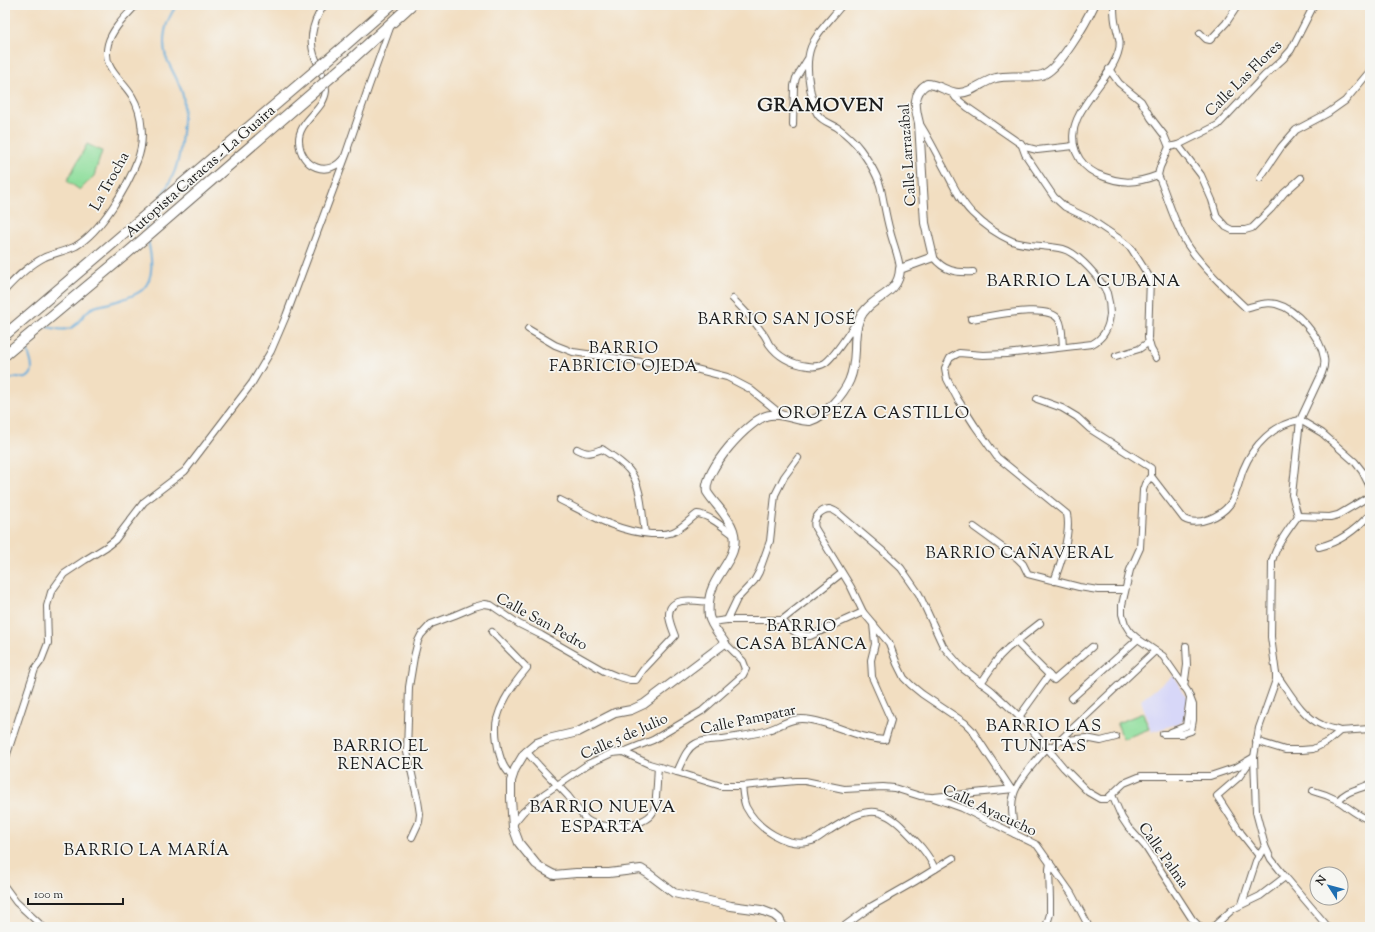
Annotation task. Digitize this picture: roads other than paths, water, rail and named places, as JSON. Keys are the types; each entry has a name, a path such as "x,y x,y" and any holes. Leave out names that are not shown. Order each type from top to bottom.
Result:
{"highway":[{"name":"Autopista Caracas - La Guaira","path":"5,335 391,5"},
{"name":"Autopista Caracas - La Guaira","path":"5,355 125,255 392,24 411,5"}],"street":[{"name":"La Trocha","path":"5,290 20,274 37,261 75,246 87,237 113,206 137,162 141,144 139,114 133,97 109,66 107,51 108,44 116,28 136,5"},
{"path":"324,5 313,26 311,44 314,56 323,75 325,95 322,104 302,129 299,142 302,153 308,161 315,167 324,169 330,169 342,162 348,150"},
{"path":"733,299 755,323 770,345 784,359 792,363 812,366 823,364 833,355 874,301 892,289 899,278 899,262 890,231 881,188 877,179 855,143 840,129 822,119 818,115 815,109 808,76 808,59 812,44 822,28 842,5"},
{"path":"952,92 960,93 967,91 989,80 998,78 1032,77 1047,73 1059,62 1094,5"},
{"path":"1114,5 1114,18 1120,44 1118,53 1085,104 1078,118 1075,127 1074,146 1082,163 1093,172 1110,179 1120,182 1132,182 1158,175"},
{"path":"1200,33 1206,39 1210,40 1231,17 1238,5"},
{"name":"Calle Las Flores","path":"1169,147 1218,125 1294,46 1314,5"},
{"path":"5,760 35,669 46,651 48,643 47,606 51,592 64,574 115,540 144,502 185,470 252,383 271,351 286,316 348,150 369,86 392,24"},
{"path":"793,125 794,86 796,78 808,59"},
{"path":"1109,69 1119,83 1141,101 1151,118 1164,135 1169,147 1158,175 1187,244 1227,290 1246,308 1266,303 1275,304 1288,309 1301,320 1314,335 1324,357 1322,373 1300,420 1292,495 1298,516 1280,543 1272,561 1271,637 1276,674 1274,686 1256,741 1254,757 1256,812 1265,846 1271,859 1328,927"},
{"path":"1260,178 1276,154 1296,130 1328,114 1345,101 1370,71"},
{"name":"Calle Larrazábal","path":"933,257 925,223 919,123 915,103 916,97 923,86 927,84 936,85 952,92"},
{"path":"952,92 956,98 967,107 1025,147 1037,150 1074,146"},
{"path":"919,123 952,182 972,213 988,227 1013,241 1065,249 1072,253 1089,269 1103,286 1107,294 1110,307 1109,321 1102,337 1092,344 1006,354 983,355 959,353 950,358 945,368 947,379 956,398 997,457 1067,514 1068,522 1065,546 1054,581"},
{"path":"1021,143 1025,154 1054,197 1065,207 1090,219 1131,248 1150,278 1148,316 1149,342 1156,358"},
{"path":"1178,144 1201,175 1212,200 1217,217 1226,227 1232,230 1245,230 1252,228 1271,209 1284,193 1301,178"},
{"path":"900,269 933,257 943,266 956,272 973,272"},
{"path":"970,320 1034,310 1051,312 1059,318 1061,323 1063,347"},
{"path":"783,927 779,919 774,915 761,910 731,906 674,893 641,869 609,873 550,874 536,864 527,854 516,837 513,824 511,799 512,777 519,759 526,751 537,743 578,732 615,713 630,710 644,704 725,643 710,617 710,602 712,588 732,553 735,536 730,523 707,492 706,487 708,480 724,454 757,420 770,415 810,421 821,416 835,402 851,379 854,361 855,338 860,319"},
{"path":"528,329 573,352 656,364 676,364 728,377 750,389 783,416"},
{"path":"1116,356 1139,349 1149,342"},
{"path":"1037,399 1062,408 1090,429 1151,468 1151,476 1145,484 1143,490 1140,548 1130,570 1122,605 1122,614 1125,624 1130,632 1163,656 1188,693 1193,705 1191,731 1182,734 1163,734 1186,726 1188,693 1186,646"},
{"path":"1151,476 1184,519 1194,522 1201,521 1225,509 1230,503 1248,460 1262,440 1278,427 1292,421 1300,420 1322,433 1355,462 1362,471 1370,487"},
{"path":"578,449 585,453 590,453 602,449 630,471 638,489 645,533"},
{"path":"727,620 737,599 754,581 763,562 770,541 775,495 784,477 798,458"},
{"path":"1298,516 1330,517 1338,515 1370,496"},
{"path":"560,500 613,526 645,533 657,534 673,532 697,514 700,514 714,521 735,536"},
{"path":"1014,789 972,730 916,690 904,678 889,644 863,612 852,587 815,528 813,523 815,518 827,509 832,509 838,513 894,561 913,584 942,646 962,668 991,690 1019,717 1064,768 1088,792 1100,800 1106,799 1112,795 1124,783 1141,776 1210,776 1237,767 1254,757"},
{"path":"1319,547 1333,544 1345,537 1358,527 1370,514"},
{"path":"974,527 1017,558 1023,564 1028,574 1079,587 1098,590 1125,590"},
{"path":"712,622 727,620 782,620 842,573"},
{"name":"Calle San Pedro","path":"412,837 419,822 420,814 407,752 409,687 418,641 421,635 431,624 439,620 455,616 474,607 484,604 491,605 519,624 541,634 604,671 625,680 636,680 675,636 669,616 673,605 684,600 710,602"},
{"path":"782,620 796,634 810,636 863,612"},
{"name":"Calle Pampatar","path":"677,772 686,754 695,744 766,731 791,720 811,720 872,739 885,740 891,720 872,677 871,660 875,644 873,624"},
{"path":"981,683 999,657 1040,624"},
{"path":"492,632 527,668 511,690 497,719 498,746 501,759 512,777"},
{"path":"1072,698 1138,639"},
{"path":"1016,642 1054,680 1092,647"},
{"name":"Calle 5 de Julio","path":"513,824 531,804 588,764 612,753 623,752 652,740 702,711 743,675 746,669 743,661 725,643"},
{"path":"1015,834 1012,807 1014,789 1047,748 1055,745 1155,651"},
{"path":"1276,674 1298,704 1309,716 1323,726 1340,731 1370,729"},
{"path":"1019,717 1049,675"},
{"path":"1256,741 1285,750 1312,749 1327,742 1340,731"},
{"path":"1059,741 1086,738 1101,741 1116,737"},
{"path":"526,751 589,821 600,825 624,826 634,824 650,816 655,807 658,767"},
{"path":"623,752 648,764 721,786 742,786 805,781 844,789 883,787 932,798 1014,789"},
{"path":"1254,757 1239,777 1217,796 1241,833 1259,856"},
{"path":"1338,801 1347,792 1370,784"},
{"path":"742,786 744,801 752,816 764,827 780,837 799,842 813,841 843,822 861,814 882,812 893,818 910,834 930,858 935,869"},
{"path":"1313,791 1324,794 1338,801 1356,814 1370,820"},
{"name":"Calle Palma","path":"1112,795 1125,823 1145,846 1192,919 1200,927"},
{"name":"Calle Ayacucho","path":"932,798 962,808 1037,845 1071,893 1089,927"},
{"path":"1242,904 1256,861 1265,846"},
{"path":"843,927 872,906 953,858"},
{"path":"1046,927 1050,914 1050,863"},
{"path":"1213,927 1233,909 1260,896 1285,877"},
{"path":"5,887 16,902 43,927"},
{"path":"1322,918 1323,927"}],"waterway":[{"path":"161,196 172,178 178,160 182,132 184,105 183,96 180,86 166,57 164,43 167,23 177,5"},
{"path":"146,232 147,218"},
{"path":"45,327 62,330 71,328 75,326 92,308 136,294 142,290 151,273 151,259 148,240"},
{"path":"5,380 18,377 24,378 29,376 31,373 32,364 26,346 28,341"}],"district":[{"name":"GRAMOVEN","path":"821,104"},
{"name":"BARRIO LA CUBANA","path":"1084,280"},
{"name":"BARRIO SAN JOSÉ","path":"777,318"},
{"name":"BARRIO FABRICIO OJEDA","path":"624,356"},
{"name":"OROPEZA CASTILLO","path":"874,412"},
{"name":"BARRIO CAÑAVERAL","path":"1020,552"},
{"name":"BARRIO CASA BLANCA","path":"802,634"},
{"name":"BARRIO LAS TUNITAS","path":"1044,735"},
{"name":"BARRIO EL RENACER","path":"381,754"},
{"name":"BARRIO NUEVA ESPARTA","path":"603,816"},
{"name":"BARRIO LA MARÍA","path":"147,849"}]}
